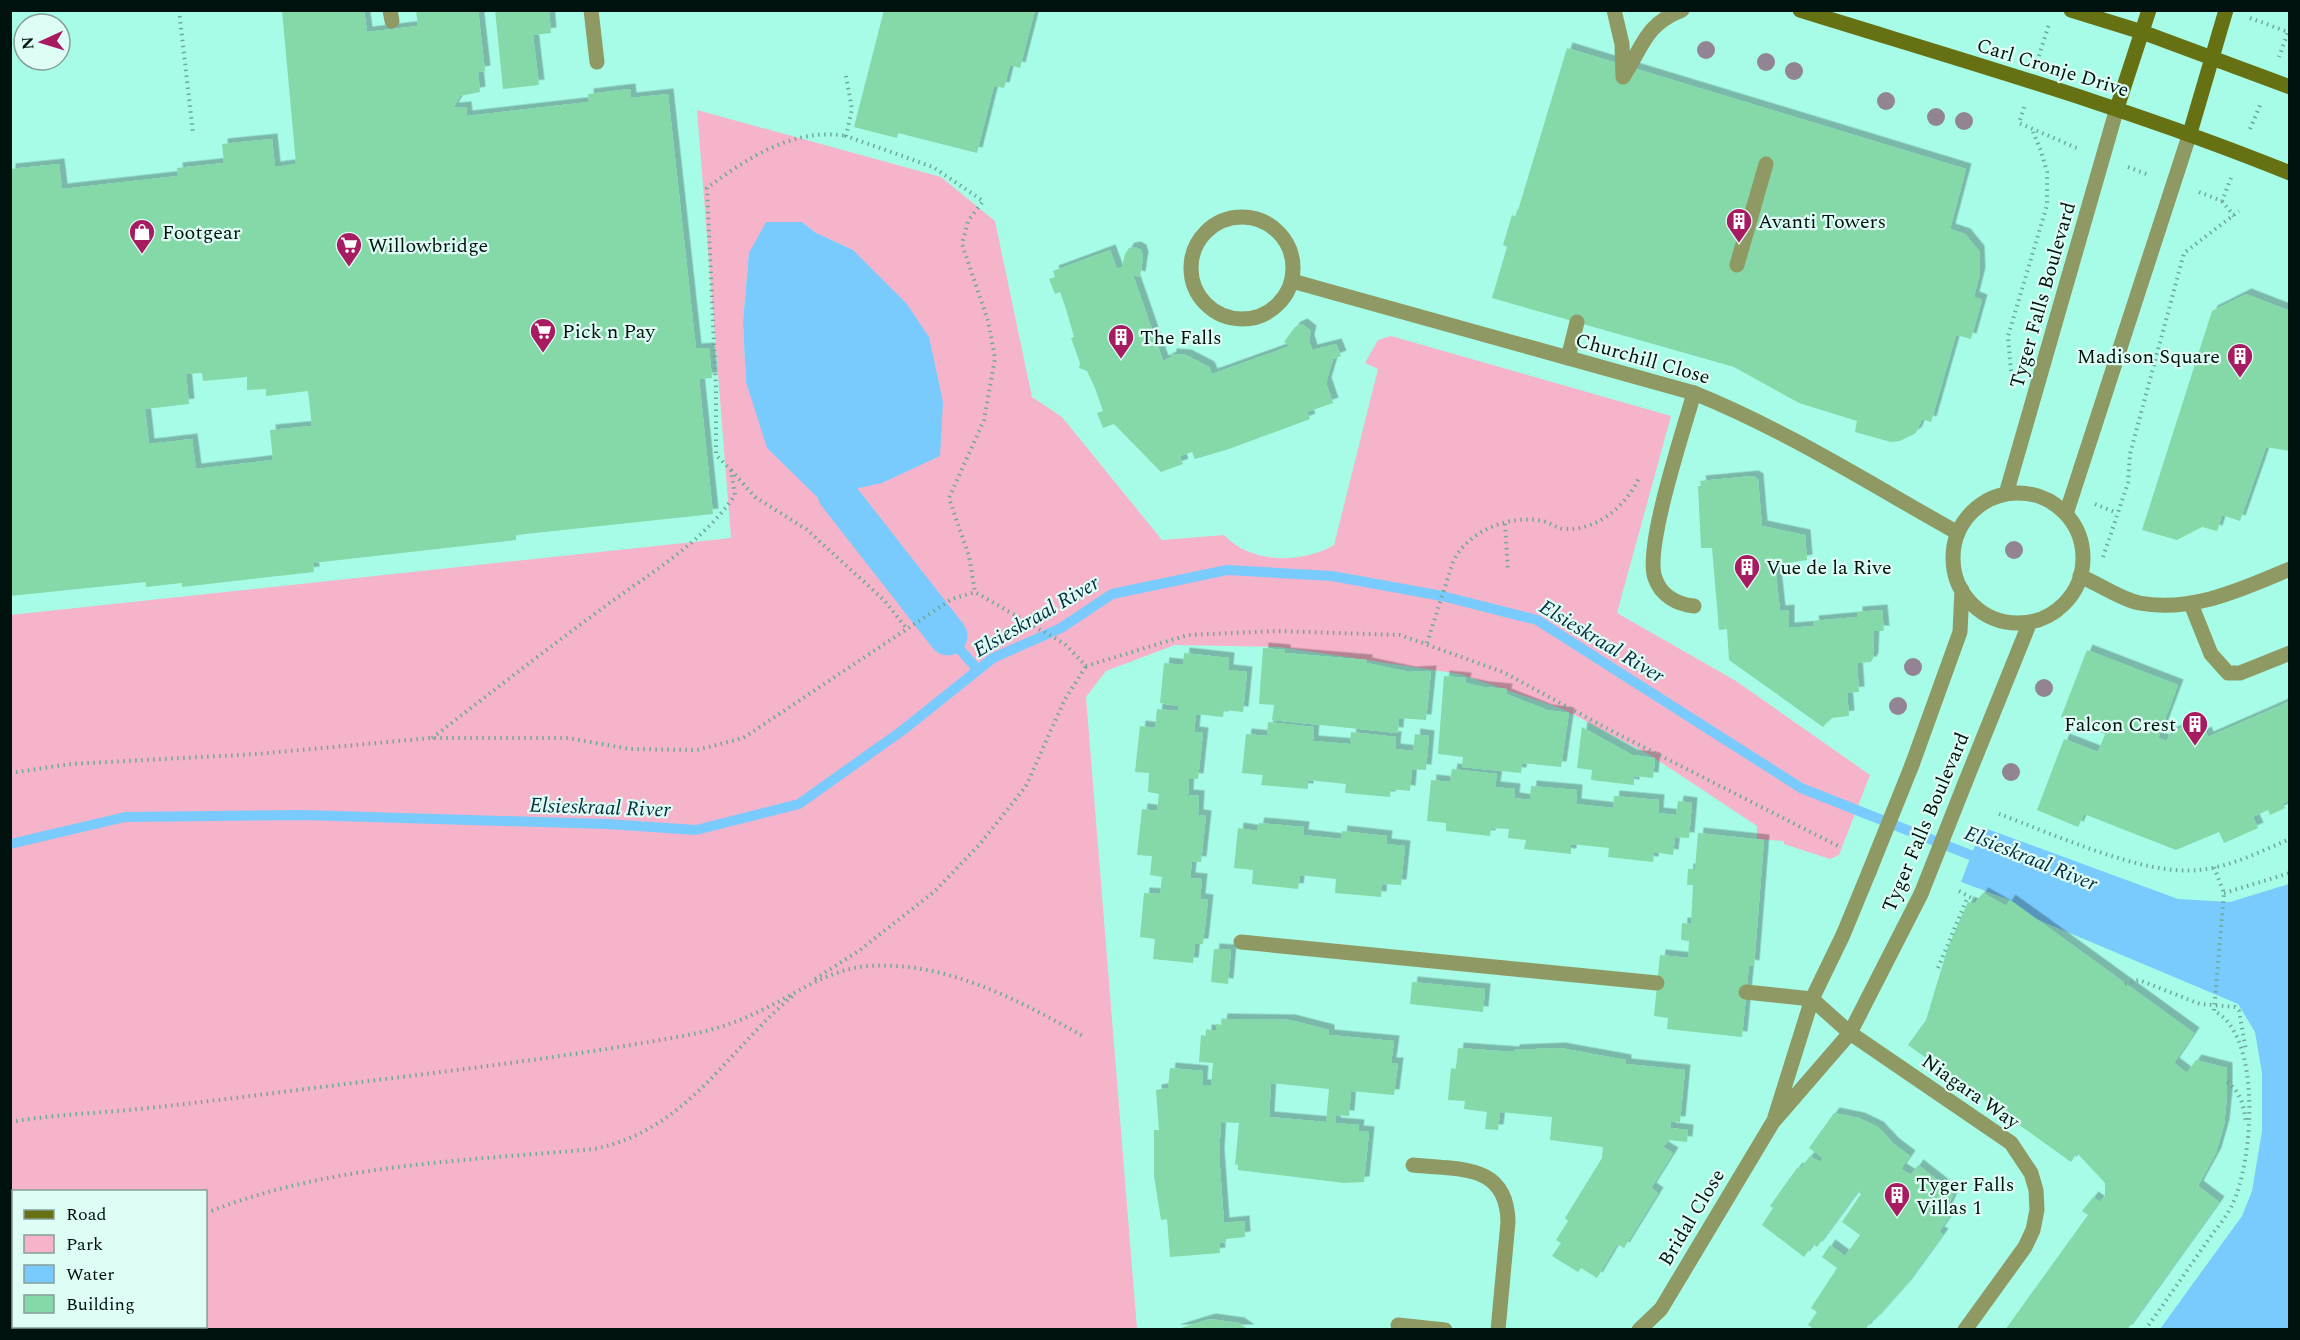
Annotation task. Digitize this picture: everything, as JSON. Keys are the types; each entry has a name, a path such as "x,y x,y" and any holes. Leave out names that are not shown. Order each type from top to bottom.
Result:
{"main road":[{"name":"Carl Cronje Drive","path":"1800,10 2117,108 2190,133 2289,173"},
{"path":"2071,10 2142,32 2289,87"},
{"path":"2117,108 2149,10"},
{"path":"2190,133 2226,10"}],"street":[{"path":"591,10 597,62"},
{"path":"1614,10 1622,44 1623,77 1644,37 1652,28 1682,10"},
{"name":"Tyger Falls Boulevard","path":"2006,494 2117,108"},
{"path":"2066,514 2190,133"},
{"path":"1737,265 1766,164"},
{"path":"1235,217 1252,218 1267,224 1285,241 1293,264 1292,281 1285,297 1273,309 1258,317 1241,320 1224,316 1198,295 1192,279 1192,262 1196,246 1206,232 1220,223 1235,217"},
{"name":"Churchill Close","path":"1292,281 1694,393 1766,426 1958,533"},
{"path":"1568,358 1577,322"},
{"path":"1694,393 1657,530 1652,565 1655,579 1661,590 1682,605 1694,606"},
{"path":"2028,493 2048,500 2066,514 2078,532 2083,554 2080,576 2074,592 2062,606 2047,616 2030,622 2010,622 1991,617 1974,606 1962,590 1955,572 1953,552 1958,533 1969,515 1986,501 2006,494 2028,493"},
{"path":"2080,576 2137,602 2173,606 2191,604 2240,590 2289,569"},
{"name":"Tyger Falls Boulevard","path":"1773,1122 1812,999 1843,935 1869,872 1912,765 1960,632 1962,590"},
{"path":"2191,604 2211,654 2228,673 2240,673 2289,652"},
{"name":"Tyger Falls Boulevard","path":"1773,1122 1850,1033 1921,894 2030,622"},
{"path":"1241,942 1657,983"},
{"path":"1746,992 1812,999 1850,1033"},
{"name":"Niagara Way","path":"1850,1033 2011,1143 2031,1173 2036,1190 2037,1210 2033,1230 2025,1247 1965,1329"},
{"name":"Bridal Close","path":"1639,1329 1661,1309 1773,1122"},
{"path":"1413,1165 1479,1172 1494,1182 1503,1193 1508,1207 1508,1222 1498,1329"},
{"path":"1398,1325 1445,1329"}],"path":[{"path":"179,10 194,133"},
{"path":"846,76 852,109 846,136"},
{"path":"907,629 884,600 806,529 755,497 716,454 716,389 707,188 731,170 780,143 825,132 846,136 933,167 983,201 968,221 962,244 988,321 995,358 984,420 949,498 969,556 975,592 1065,644 1086,666"},
{"path":"2222,201 2234,216"},
{"path":"2105,553 2128,483 2130,454 2184,252 2239,211"},
{"path":"431,738 601,608 688,547 720,518 735,495 731,470"},
{"path":"1427,643 1453,562 1459,549 1474,535 1505,524 1544,521 1555,528 1566,529 1596,523 1614,513 1638,481 1641,471"},
{"path":"1505,524 1508,572"},
{"path":"10,773 71,764 257,754 431,738 568,738 630,748 697,750 743,738 952,599 975,592"},
{"path":"10,1122 61,1114 146,1109 442,1072 634,1044 725,1026 763,1010 860,950 934,891 980,844 1026,786 1064,701 1086,666 1188,635 1229,632 1400,635 1427,643 1503,672 1612,731 1838,846"},
{"path":"1999,814 2145,866 2172,871 2214,867 2289,838"},
{"path":"2214,867 2224,893 2214,1011 2228,1021 2235,1032 2244,1051 2248,1072"},
{"path":"2224,893 2289,873"},
{"path":"1959,891 1977,901"},
{"path":"1938,968 1968,896"},
{"path":"207,1213 297,1185 389,1168 594,1149 621,1144 648,1132 699,1093 767,1016 805,985 836,973 868,966 903,967 962,980 1017,1000 1083,1036"},
{"path":"2125,984 2139,980 2200,1004 2214,1003 2235,1007 2239,1011 2248,1072 2245,1159 2233,1204 2145,1329"},
{"path":"2227,1082 2236,1089 2241,1099 2247,1133"}],"green space":[{"path":"697,110 941,177 995,221 1032,397 1062,417 1162,540 1224,535 1235,545 1248,551 1277,558 1307,556 1334,545 1378,369 1365,363 1378,340 1391,336 1671,416 1617,613 1736,681 1870,775 1839,855 1830,859 1784,844 1784,841 1757,839 1757,826 1650,755 1563,709 1460,674 1280,647 1175,645 1106,671 1086,697 1137,1329 11,1329 10,615 731,538","holes":["802,222 816,233 853,250 940,455 882,483 746,382 743,322 749,253"]}],"water":[{"path":"766,222 802,222 816,233 853,250 907,304 929,337 943,402 940,456 882,483 817,497 767,448 746,382 743,322 749,253"},
{"path":"1982,827 2178,899 2230,902 2289,884 2289,1329 2160,1329 2242,1216 2252,1191 2262,1131 2262,1073 2255,1032 2238,1004 2034,918 2010,900 1961,882"}],"building":[{"name":"Willowbridge","path":"282,10 364,10 367,32 418,26 416,10 478,10 485,71 478,72 480,92 460,96 453,108 466,107 467,116 589,102 588,94 630,89 631,98 668,94 696,349 709,348 712,378 699,379 713,514 516,535 516,540 313,563 314,572 182,587 182,583 146,587 146,582 10,596 10,169 59,164 62,189 178,176 177,168 224,163 222,144 272,139 275,167 296,164","holes":["202,373 203,381 247,377 247,390 266,389 266,396 308,391 312,426 270,430 273,460 196,469 192,439 149,444 145,409 189,404 186,374"]},
{"path":"495,10 549,10 551,33 533,35 539,85 503,89"},
{"path":"884,10 1035,10 1020,68 1010,65 1004,88 994,86 977,153 898,133 897,138 854,127"},
{"name":"Avanti Towers","path":"1567,48 1966,169 1950,229 1965,234 1979,251 1980,273 1974,297 1982,300 1971,339 1956,335 1931,422 1922,419 1916,433 1900,441 1891,442 1855,432 1857,421 1799,403 1734,367 1492,298 1507,247 1503,245 1512,215 1516,217"},
{"name":"The Falls","path":"1135,247 1141,250 1143,257 1140,277 1133,275 1163,361 1171,357 1171,354 1186,355 1209,367 1212,374 1290,346 1284,342 1295,327 1302,324 1311,331 1309,340 1312,350 1336,344 1341,356 1333,359 1326,383 1333,403 1307,412 1310,419 1229,449 1195,459 1192,452 1180,456 1183,464 1161,472 1114,424 1103,428 1097,413 1103,411 1095,388 1087,371 1079,368 1080,363 1071,338 1074,337 1066,309 1060,292 1055,294 1049,279 1055,277 1053,271 1110,250 1117,269 1122,267 1129,248"},
{"name":"Madison Square","path":"2246,294 2290,311 2290,451 2266,447 2240,521 2222,515 2217,531 2202,527 2177,540 2142,530 2212,311"},
{"name":"Vue de la Rive","path":"1753,476 1758,479 1762,526 1805,535 1807,560 1775,565 1780,611 1789,610 1789,628 1814,626 1813,621 1857,617 1857,612 1882,610 1884,631 1874,631 1873,658 1871,662 1857,663 1859,692 1847,693 1849,716 1831,718 1823,727 1729,660 1727,629 1719,630 1712,548 1701,548 1698,486 1701,486 1700,481"},
{"path":"1263,648 1285,650 1285,653 1367,660 1367,663 1410,672 1431,671 1426,720 1399,718 1398,733 1272,720 1274,705 1259,704"},
{"name":"Falcon Crest","path":"2087,650 2178,685 2158,738 2167,741 2170,733 2196,721 2201,735 2206,732 2208,737 2290,701 2290,801 2283,803 2285,808 2270,815 2268,810 2253,817 2258,828 2224,843 2219,832 2176,850 2084,814 2078,827 2037,810 2064,739 2098,752 2105,734 2061,717"},
{"path":"1184,653 1229,658 1228,670 1247,672 1243,712 1224,710 1223,717 1196,714 1194,732 1203,733 1198,779 1189,778 1188,795 1199,796 1198,815 1206,816 1201,862 1192,861 1190,878 1202,879 1200,899 1208,900 1203,944 1195,944 1193,963 1153,959 1155,939 1140,937 1144,893 1160,894 1162,877 1150,875 1152,856 1137,855 1142,809 1157,811 1159,794 1148,792 1149,773 1135,772 1140,726 1155,728 1157,709 1178,711 1178,706 1160,703 1164,663 1183,665"},
{"path":"1444,676 1466,678 1465,683 1484,687 1507,689 1506,694 1547,710 1569,713 1561,767 1522,763 1521,773 1462,767 1463,757 1438,754"},
{"path":"1268,722 1314,727 1313,741 1350,744 1351,732 1396,737 1395,749 1413,751 1415,734 1429,736 1426,770 1412,769 1410,791 1391,789 1390,797 1345,793 1346,784 1308,780 1308,789 1261,785 1263,775 1242,773 1246,734 1267,736"},
{"path":"1582,727 1632,755 1655,758 1653,778 1634,776 1634,785 1591,780 1592,770 1577,768"},
{"path":"1452,769 1497,774 1495,787 1515,789 1514,798 1530,800 1531,786 1577,790 1576,804 1613,808 1614,796 1659,800 1658,813 1676,815 1678,801 1692,803 1689,838 1675,837 1673,855 1654,852 1653,862 1608,857 1609,848 1571,844 1571,854 1524,849 1526,840 1508,838 1509,829 1491,828 1490,836 1446,831 1446,823 1427,821 1431,780 1450,782"},
{"path":"1259,823 1304,827 1303,835 1341,839 1342,831 1387,836 1386,844 1405,846 1401,885 1382,884 1381,897 1335,893 1336,879 1300,875 1298,889 1252,884 1253,870 1234,868 1238,828 1257,831"},
{"path":"1698,833 1764,840 1754,966 1749,965 1742,1037 1667,1029 1668,1018 1654,1016 1660,955 1688,958 1689,941 1681,940 1682,923 1691,924 1693,885 1687,885 1688,869 1695,869"},
{"path":"1983,893 2006,906 2010,900 2194,1033 2174,1063 2187,1073 2196,1060 2227,1068 2224,1125 2216,1153 2198,1186 2219,1202 2127,1330 2005,1330 2088,1215 2082,1211 2093,1197 2100,1202 2105,1196 2105,1183 2077,1153 2071,1162 1908,1045 1926,1020 1948,947 1968,902 1974,904"},
{"path":"1214,949 1231,950 1228,984 1211,982"},
{"path":"1412,982 1485,989 1483,1012 1410,1004"},
{"path":"1222,1019 1290,1020 1329,1030 1329,1035 1394,1041 1391,1063 1398,1063 1394,1095 1351,1091 1349,1116 1336,1115 1335,1123 1359,1125 1358,1131 1369,1132 1364,1182 1344,1183 1238,1170 1238,1164 1235,1165 1239,1123 1221,1122 1219,1154 1224,1223 1244,1221 1245,1237 1226,1239 1226,1242 1219,1243 1220,1253 1170,1257 1167,1219 1161,1220 1154,1176 1154,1130 1159,1130 1156,1090 1168,1088 1170,1068 1203,1071 1202,1085 1211,1085 1213,1063 1199,1062 1201,1035 1206,1036 1206,1030 1216,1031 1216,1024 1221,1025","holes":["1271,1083 1329,1089 1326,1122 1269,1117"]},
{"path":"1458,1048 1514,1052 1514,1050 1560,1048 1626,1060 1626,1064 1685,1070 1680,1122 1671,1121 1670,1128 1688,1130 1687,1142 1669,1140 1663,1147 1673,1153 1651,1188 1658,1193 1624,1248 1617,1244 1597,1278 1581,1268 1578,1272 1552,1256 1561,1243 1556,1240 1568,1221 1565,1218 1602,1158 1603,1147 1550,1140 1552,1117 1500,1112 1498,1130 1485,1129 1487,1112 1464,1109 1465,1101 1448,1100 1451,1068 1456,1069"},
{"name":"Tyger Falls Villas 1","path":"1834,1113 1859,1118 1878,1127 1894,1144 1910,1156 1901,1169 1911,1175 1918,1165 1954,1193 1946,1211 1951,1214 1939,1232 1943,1234 1906,1285 1875,1320 1873,1318 1865,1330 1815,1330 1808,1325 1817,1312 1811,1308 1837,1268 1822,1257 1830,1245 1845,1256 1860,1235 1842,1222 1861,1194 1858,1191 1817,1247 1813,1244 1804,1257 1762,1225 1773,1208 1770,1206 1797,1168 1800,1169 1810,1156 1820,1162 1823,1158 1809,1148"},
{"path":"1210,1319 1239,1323 1249,1330 1174,1330"}],"waterway":[{"path":"837,494 948,636"},
{"name":"Elsieskraal River","path":"10,844 125,817 302,815 607,824 696,830 799,804 903,730 993,658 1061,628 1112,594 1227,570 1332,576 1442,596 1537,620 1801,788 1983,860"},
{"path":"948,636 978,670"}],"place":[{"name":"Avanti Towers","path":"1739,244"},
{"name":"Footgear","path":"142,255"},
{"name":"Willowbridge","path":"349,268"},
{"name":"Pick n Pay","path":"543,354"},
{"name":"The Falls","path":"1121,360"},
{"name":"Madison Square","path":"2240,379"},
{"name":"Vue de la Rive","path":"1747,590"},
{"name":"Falcon Crest","path":"2195,747"},
{"name":"Tyger Falls Villas 1","path":"1897,1218"}]}
